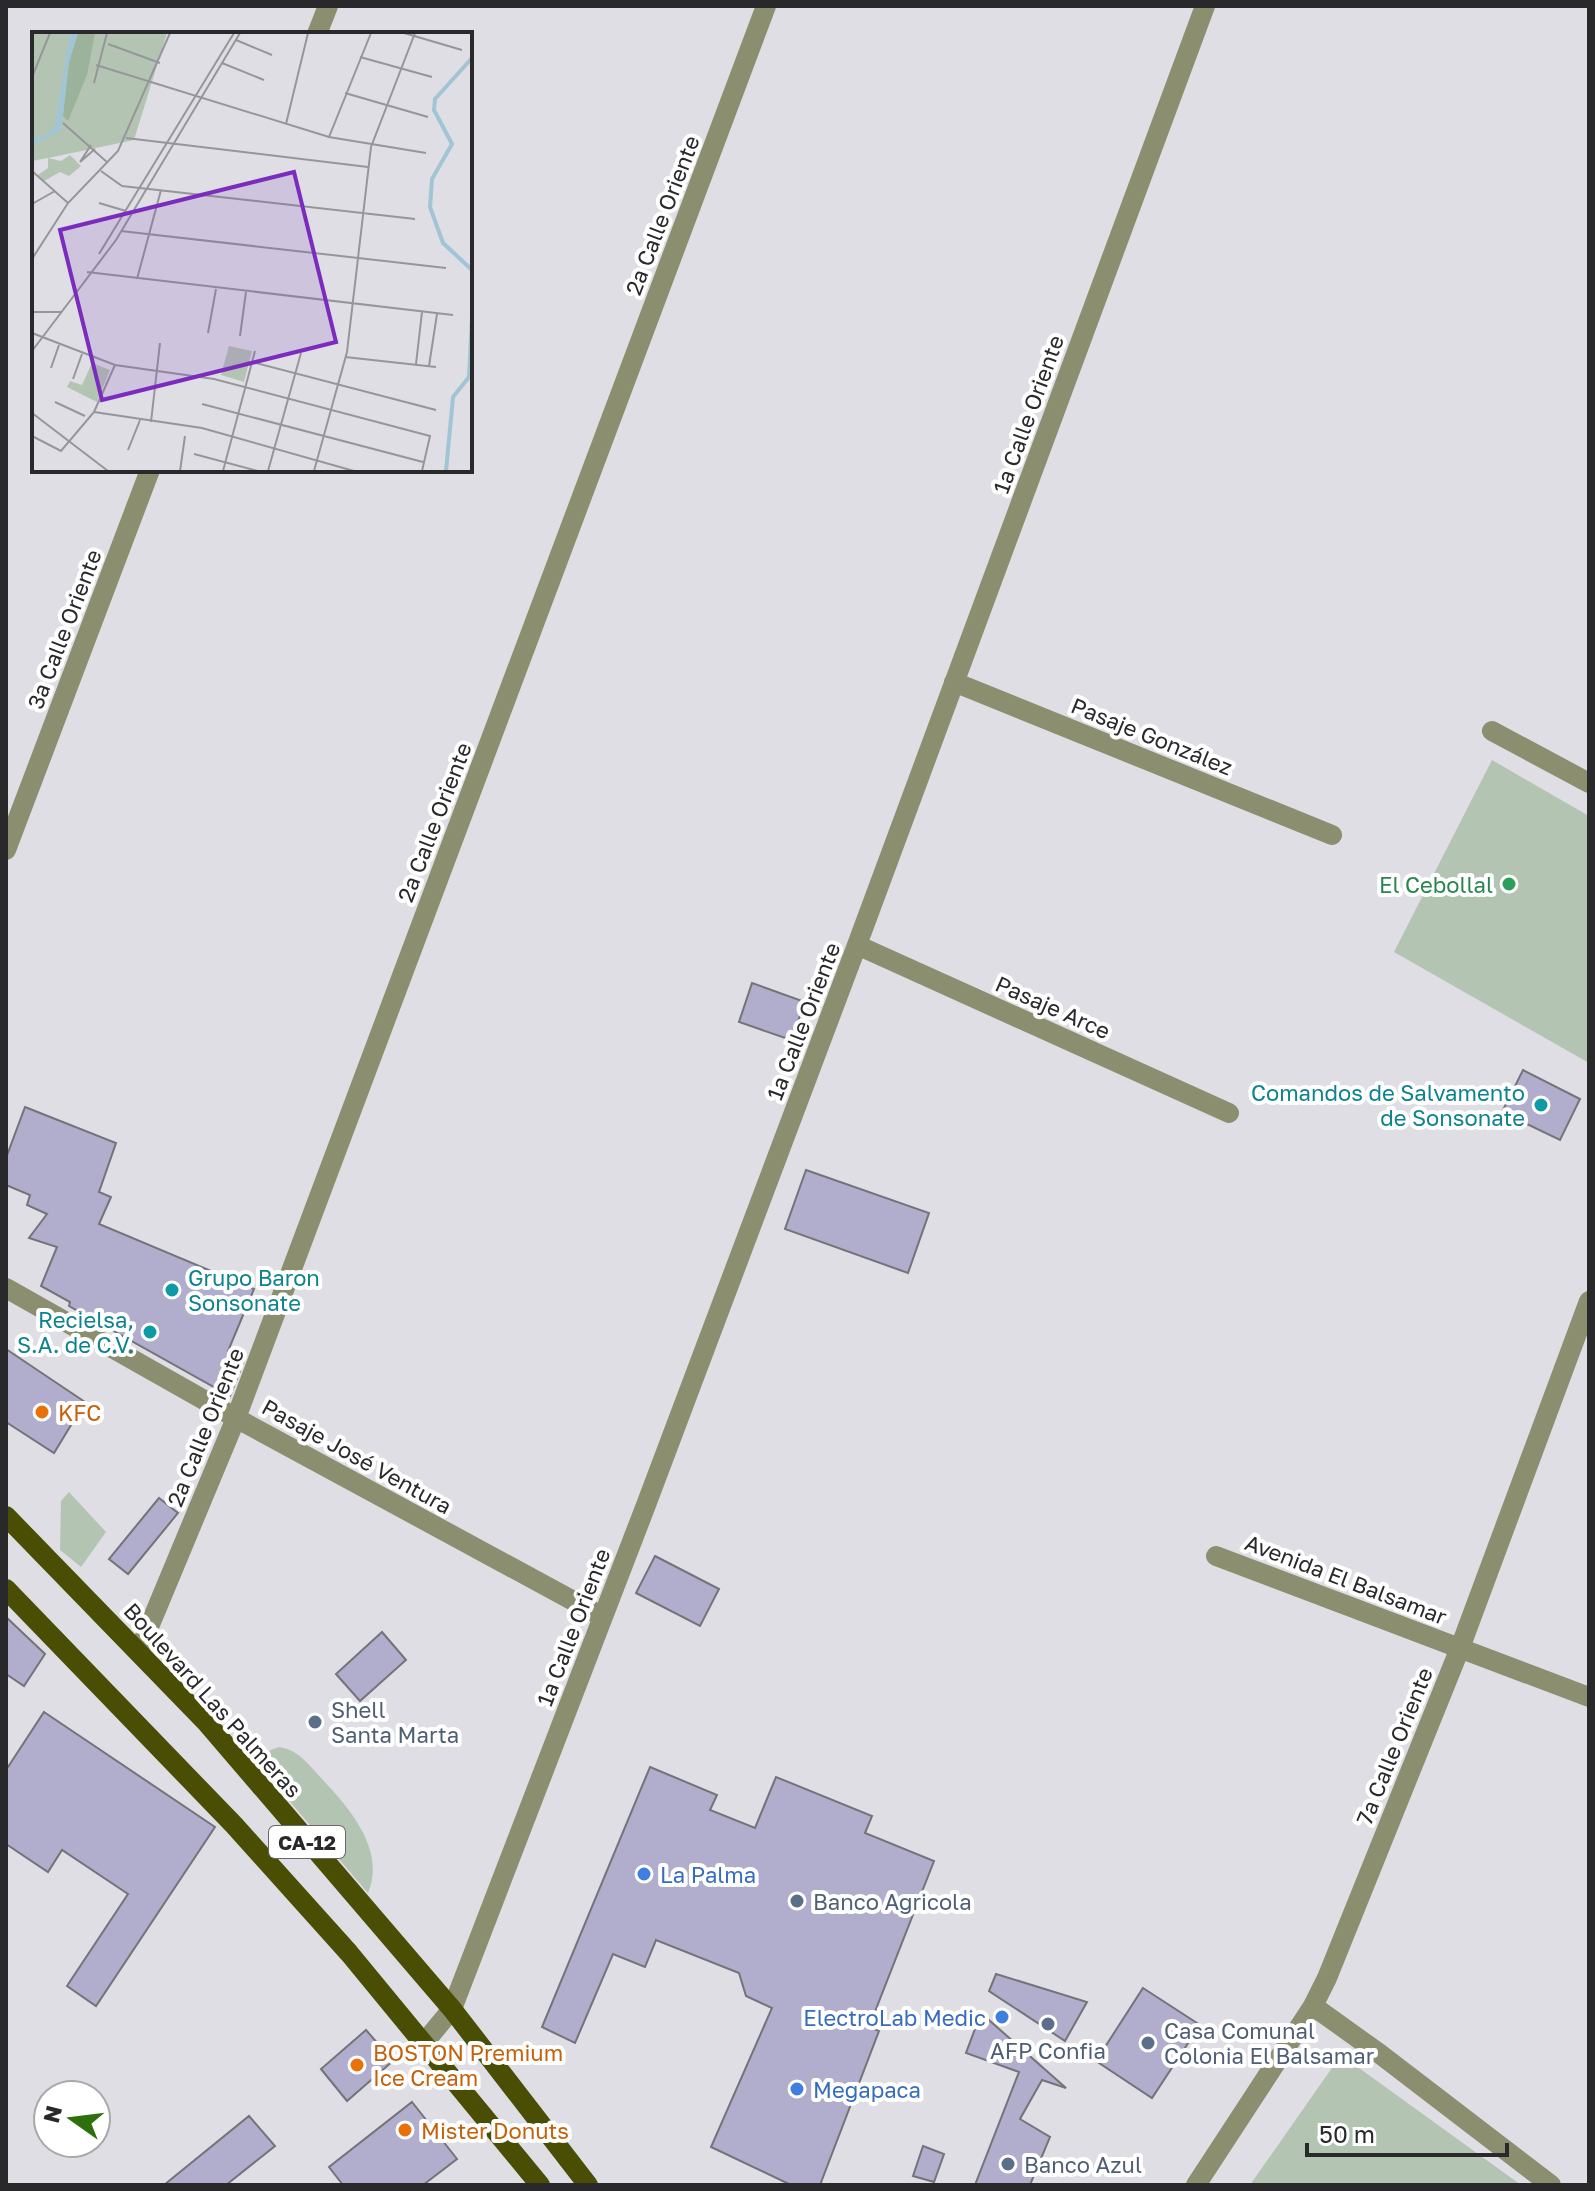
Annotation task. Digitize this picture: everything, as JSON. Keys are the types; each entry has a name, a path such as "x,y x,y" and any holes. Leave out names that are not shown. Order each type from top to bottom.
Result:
{"main road":[{"name":"Boulevard Las Palmeras","path":"6,1516 206,1722 452,2009 588,2185"},
{"path":"6,1589 234,1825 349,1953 540,2185"}],"street":[{"path":"318,32 328,6"},
{"name":"2a Calle Oriente","path":"139,1651 236,1418 766,6"},
{"name":"1a Calle Oriente","path":"424,2043 452,2009 603,1617 857,945 1205,6"},
{"name":"3a Calle Oriente","path":"6,850 149,472"},
{"name":"Pasaje González","path":"954,682 1332,835"},
{"path":"1492,731 1589,783"},
{"name":"Pasaje Arce","path":"857,945 1229,1113"},
{"name":"Pasaje José Ventura","path":"6,1288 236,1418 603,1617"},
{"name":"7a Calle Oriente","path":"1196,2185 1313,2006 1327,1978 1460,1648 1589,1301"},
{"name":"Avenida El Balsamar","path":"1216,1556 1589,1697"},
{"path":"1313,2006 1551,2185"}],"green space":[{"name":"El Cebollal","path":"1492,760 1589,816 1589,1063 1394,952"},
{"path":"69,1492 106,1532 81,1567 60,1550 61,1501"},
{"path":"279,1747 303,1759 354,1817 369,1846 372,1861 368,1893 257,1763 268,1751"},
{"path":"1341,2055 1521,2185 1250,2185"}],"building":[{"path":"752,983 805,1002 791,1040 739,1022"},
{"name":"Comandos de Salvamento de Sonsonate","path":"1523,1070 1580,1099 1560,1140 1502,1112"},
{"path":"25,1107 116,1143 99,1192 111,1197 99,1224 254,1289 228,1351 245,1358 230,1396 69,1306 70,1302 41,1286 57,1247 29,1238 47,1214 27,1205 30,1195 6,1185 6,1158"},
{"path":"806,1170 929,1213 908,1273 785,1229"},
{"name":"KFC","path":"6,1349 85,1402 54,1453 6,1422"},
{"path":"159,1498 178,1513 128,1574 109,1559"},
{"path":"655,1556 719,1589 700,1626 636,1593"},
{"path":"6,1617 45,1654 24,1686 6,1674"},
{"path":"382,1632 406,1660 360,1701 336,1674"},
{"path":"44,1712 215,1827 96,2006 67,1986 128,1894 62,1850 48,1872 6,1844 6,1770"},
{"path":"650,1767 717,1795 710,1810 755,1828 776,1777 872,1816 865,1833 934,1861 869,2027 879,2031 820,2185 791,2185 711,2147 772,2008 746,1996 739,1973 656,1940 645,1967 613,1954 575,2043 542,2027"},
{"path":"996,1974 1087,2002 1065,2041 989,1991"},
{"name":"Casa Comunal Colonia El Balsamar","path":"1143,1988 1200,2025 1152,2098 1096,2061"},
{"path":"981,2013 1066,2088 1042,2080 1020,2119 1050,2137 1030,2185 975,2185 1019,2072 966,2053"},
{"name":"BOSTON Premium Ice Cream","path":"366,2030 393,2061 347,2101 321,2069"},
{"name":"Mister Donuts","path":"412,2102 457,2159 423,2185 343,2185 329,2167"},
{"path":"249,2116 275,2146 226,2185 164,2185"},
{"path":"923,2146 944,2154 934,2182 913,2176"}],"place":[{"name":"El Cebollal","path":"1509,884"},
{"name":"Comandos de Salvamento de Sonsonate","path":"1541,1105"},
{"name":"Grupo Baron Sonsonate","path":"172,1290"},
{"name":"Recielsa, S.A. de C.V.","path":"150,1332"},
{"name":"KFC","path":"42,1412"},
{"name":"Shell Santa Marta","path":"315,1722"},
{"name":"La Palma","path":"644,1874"},
{"name":"Banco Agricola","path":"797,1901"},
{"name":"ElectroLab Medic","path":"1002,2017"},
{"name":"AFP Confia","path":"1048,2024"},
{"name":"Casa Comunal Colonia El Balsamar","path":"1148,2043"},
{"name":"BOSTON Premium Ice Cream","path":"357,2065"},
{"name":"Megapaca","path":"797,2089"},
{"name":"Mister Donuts","path":"405,2130"},
{"name":"Banco Azul","path":"1008,2164"}]}
